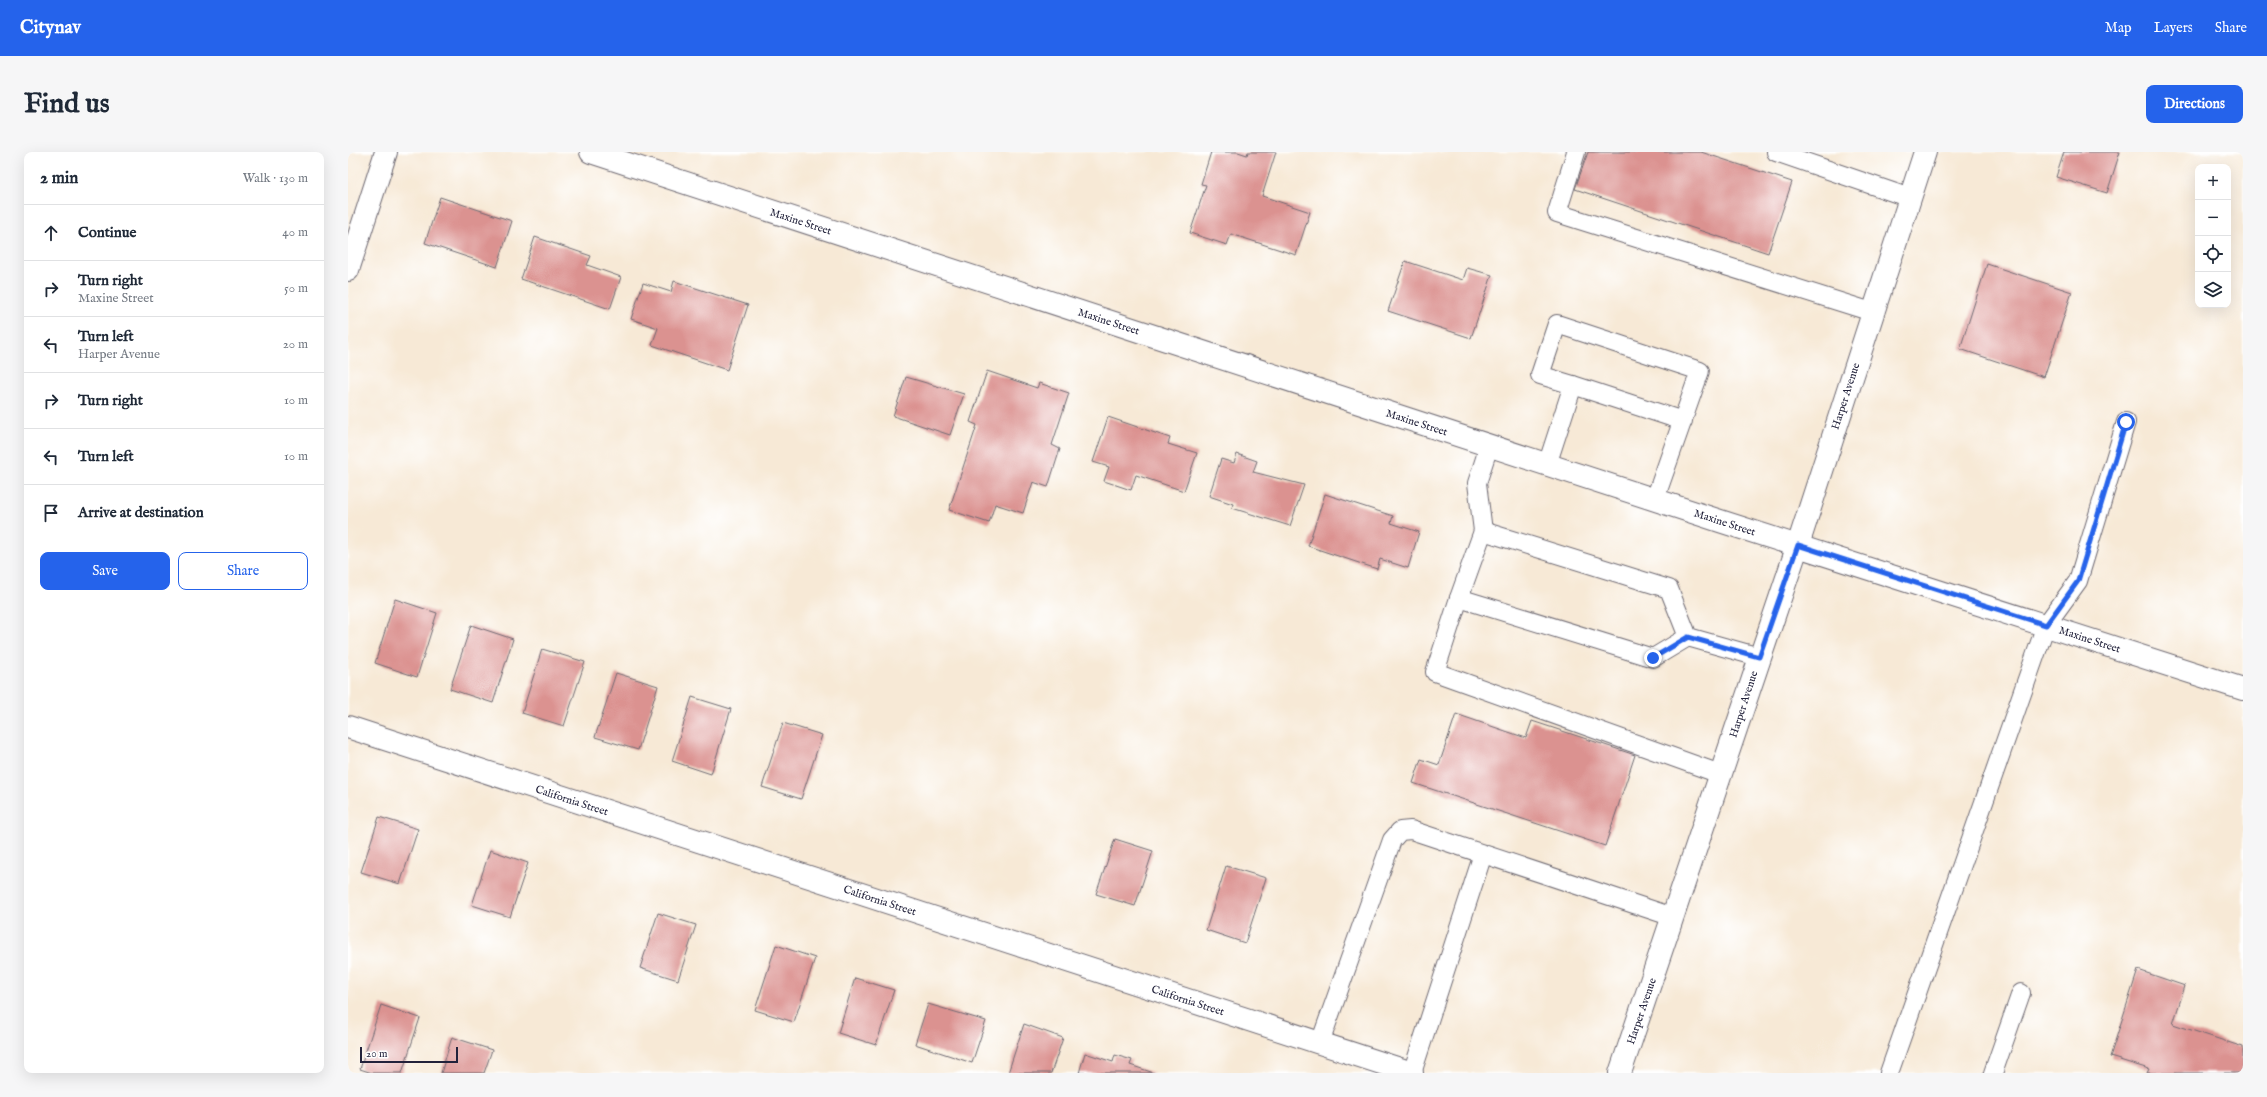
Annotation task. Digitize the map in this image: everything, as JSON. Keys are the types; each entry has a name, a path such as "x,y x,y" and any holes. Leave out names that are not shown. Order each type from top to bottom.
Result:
{"street":[{"path":"348,270 386,152"},
{"name":"Maxine Street","path":"591,152 1547,465 2243,689"},
{"name":"Harper Avenue","path":"1620,1073 1798,545 1872,312 1925,152"},
{"name":"California Street","path":"348,727 1412,1073"}],"lane":[{"path":"1576,152 1557,213 1872,312"},
{"path":"1776,152 1910,198"},
{"path":"1655,499 1683,421 1700,371 1557,324 1540,375 1683,421"},
{"path":"1547,465 1573,385"},
{"path":"1889,1073 2046,625 2078,581 2126,422"},
{"path":"1489,446 1477,483 1483,531 1435,672 1720,774"},
{"path":"1483,531 1668,589 1688,637"},
{"path":"1459,598 1653,658 1688,637 1759,657"},
{"path":"1320,1043 1392,840 1400,831 1410,830 1672,917"},
{"path":"1412,1073 1483,854"},
{"path":"1993,1073 2021,993"}],"building":[{"path":"1211,152 1238,152 1247,155 1248,152 1276,152 1262,196 1310,212 1296,255 1231,234 1227,245 1190,233 1206,185 1201,184"},
{"path":"1588,152 1701,152 1792,182 1768,253 1575,189"},
{"path":"2064,152 2120,152 2107,193 2056,177"},
{"path":"440,197 512,221 497,267 425,243"},
{"path":"535,237 591,256 587,265 621,277 610,309 521,279"},
{"path":"1405,261 1463,280 1467,268 1492,275 1471,338 1388,311"},
{"path":"1987,264 2072,292 2044,377 1960,349"},
{"path":"674,281 748,305 727,370 652,345 658,328 631,319 643,283 671,292"},
{"path":"987,371 1037,388 1039,383 1069,393 1052,445 1060,449 1048,487 1033,482 1023,513 995,504 989,523 949,510 977,425 970,422"},
{"path":"906,377 964,394 950,435 893,416"},
{"path":"1108,417 1170,438 1168,444 1197,453 1184,491 1136,475 1131,490 1104,481 1109,467 1093,462"},
{"path":"1237,454 1257,461 1253,472 1304,485 1290,526 1232,508 1233,504 1209,496 1221,459 1234,463"},
{"path":"1325,494 1393,516 1391,523 1419,532 1408,568 1380,559 1377,569 1308,546"},
{"path":"395,599 437,613 417,677 375,663"},
{"path":"471,625 513,639 493,703 450,689"},
{"path":"542,649 585,662 564,726 522,713"},
{"path":"616,673 658,686 638,750 595,737"},
{"path":"692,697 731,709 711,774 672,761"},
{"path":"1456,714 1526,738 1532,721 1635,755 1605,846 1413,783 1421,759 1439,765"},
{"path":"783,723 822,735 801,799 762,787"},
{"path":"379,817 418,829 400,884 361,872"},
{"path":"1115,839 1153,851 1135,906 1096,894"},
{"path":"490,850 528,863 510,917 472,905"},
{"path":"1226,866 1266,878 1245,943 1206,930"},
{"path":"658,913 696,925 678,980 640,968"},
{"path":"776,945 815,958 794,1022 755,1010"},
{"path":"2138,970 2185,986 2173,1024 2243,1047 2243,1073 2147,1073 2149,1069 2110,1057"},
{"path":"855,978 894,990 876,1045 838,1033"},
{"path":"928,1004 986,1021 972,1063 915,1044"},
{"path":"381,1005 420,1018 402,1073 372,1073 360,1069"},
{"path":"1024,1024 1063,1038 1051,1073 1008,1073"},
{"path":"452,1037 492,1050 484,1073 441,1073"},
{"path":"1085,1053 1113,1062 1115,1055 1132,1060 1130,1065 1154,1073 1079,1073"}],"route":[{"path":"1653,658 1688,637 1759,657 1798,545 2046,625 2078,581 2126,422"}]}
